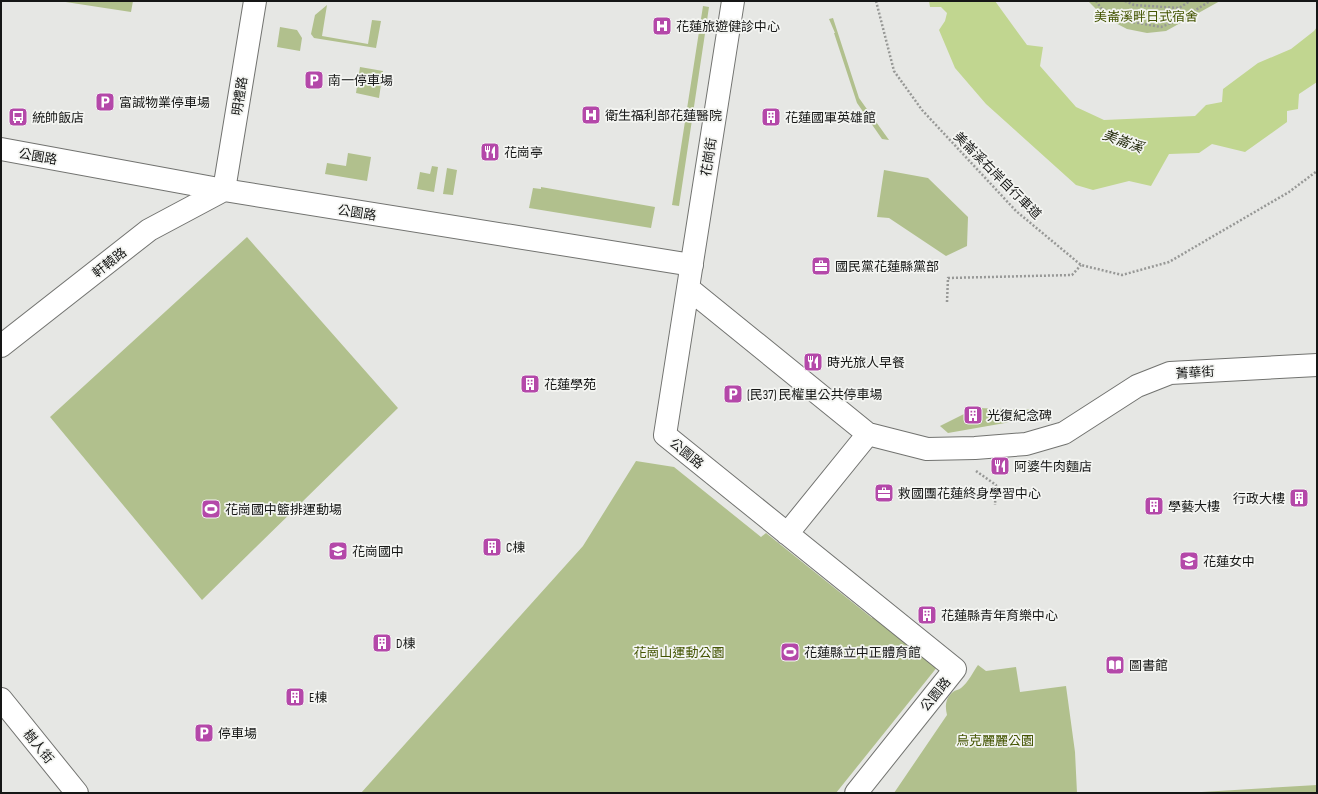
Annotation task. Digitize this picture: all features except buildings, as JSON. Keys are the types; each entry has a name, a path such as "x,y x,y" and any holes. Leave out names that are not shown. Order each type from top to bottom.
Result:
{"street":[{"name":"明禮路","path":"224,190 255,1"},
{"name":"花崗街","path":"692,265 733,1"},
{"name":"公園路","path":"1,149 224,190 692,265 665,436 955,669 856,793"},
{"name":"軒轅路","path":"1,346 150,230 224,190"},
{"path":"688,288 868,434 787,534"},
{"name":"菁華街","path":"868,434 927,449 975,448 1026,444 1064,433 1137,386 1170,373 1317,365"},
{"name":"樹人街","path":"1,699 77,793"}],"path":[{"name":"美崙溪右岸自行車道","path":"876,1 894,71 922,110 1016,211 1081,265 1122,275 1169,262 1289,192 1317,171"},
{"path":"1096,1 1101,8 1127,21 1161,27 1183,18 1210,1"},
{"path":"1125,1 1134,6 1179,8 1190,1"},
{"path":"947,302 948,278 1072,275 1081,265"}],"green space":[{"path":"59,1 133,1 131,12"},
{"name":"美崙溪畔日式宿舍","path":"1088,1 1220,1 1166,31 1147,33 1127,29 1104,17"},
{"path":"327,5 322,36 368,44 372,20 381,21 376,48 314,38 311,34 315,15"},
{"path":"703,6 709,7 679,206 672,205"},
{"path":"833,18 859,98 889,140 882,139 857,103 835,33 829,19"},
{"path":"280,27 297,30 302,38 300,51 277,47"},
{"path":"360,67 383,71 379,98 356,93"},
{"path":"348,153 371,157 367,181 325,174 327,163 346,166"},
{"path":"432,166 438,167 434,192 417,189 420,172 430,174"},
{"path":"447,168 457,170 453,195 443,194"},
{"path":"884,170 928,178 968,217 967,246 946,256 889,218 877,217"},
{"path":"541,187 655,207 651,228 529,208 533,188 541,189"},
{"name":"花崗國中籃排運動場","path":"247,237 398,408 202,600 50,417"},
{"path":"976,408 1043,410 1005,423 948,433 940,426"},
{"name":"花崗山運動公園","path":"636,461 674,467 761,537 766,533 872,618 875,615 938,666 836,793 361,793 583,546"},
{"name":"烏克麗麗公園","path":"978,665 986,671 1016,667 1020,692 1066,686 1075,752 1077,793 894,793 947,715 946,706 948,697 954,691 964,686"},
{"path":"1317,785 1317,793 1185,793"}],"water":[{"name":"美崙溪","path":"929,1 995,1 1027,45 1043,47 1040,66 1076,107 1104,120 1195,116 1206,105 1222,102 1223,89 1258,63 1291,49 1317,27 1317,82 1299,94 1298,109 1287,111 1287,122 1245,152 1212,144 1199,153 1169,154 1151,186 1129,181 1093,190 1076,185 986,104 955,68 939,30 945,21 947,13 941,7 930,7"}],"place":[{"name":"花蓮旅遊健診中心","path":"662,26"},
{"name":"南一停車場","path":"314,80"},
{"name":"富誠物業停車場","path":"105,102"},
{"name":"衛生福利部花蓮醫院","path":"591,115"},
{"name":"統帥飯店","path":"18,117"},
{"name":"花蓮國軍英雄館","path":"771,117"},
{"name":"花崗亭","path":"490,152"},
{"name":"國民黨花蓮縣黨部","path":"821,266"},
{"name":"時光旅人早餐","path":"813,362"},
{"name":"花蓮學苑","path":"530,384"},
{"name":"(民37) 民權里公共停車場","path":"733,394"},
{"name":"光復紀念碑","path":"973,415"},
{"name":"阿婆牛肉麵店","path":"1000,466"},
{"name":"救國團花蓮終身學習中心","path":"884,493"},
{"name":"行政大樓","path":"1299,498"},
{"name":"學藝大樓","path":"1154,506"},
{"name":"花崗國中籃排運動場","path":"211,509"},
{"name":"C棟","path":"492,547"},
{"name":"花崗國中","path":"338,551"},
{"name":"花蓮女中","path":"1189,561"},
{"name":"花蓮縣青年育樂中心","path":"927,615"},
{"name":"D棟","path":"382,643"},
{"name":"花蓮縣立中正體育館","path":"790,652"},
{"name":"圖書館","path":"1115,665"},
{"name":"E棟","path":"295,697"},
{"name":"停車場","path":"204,733"}]}
